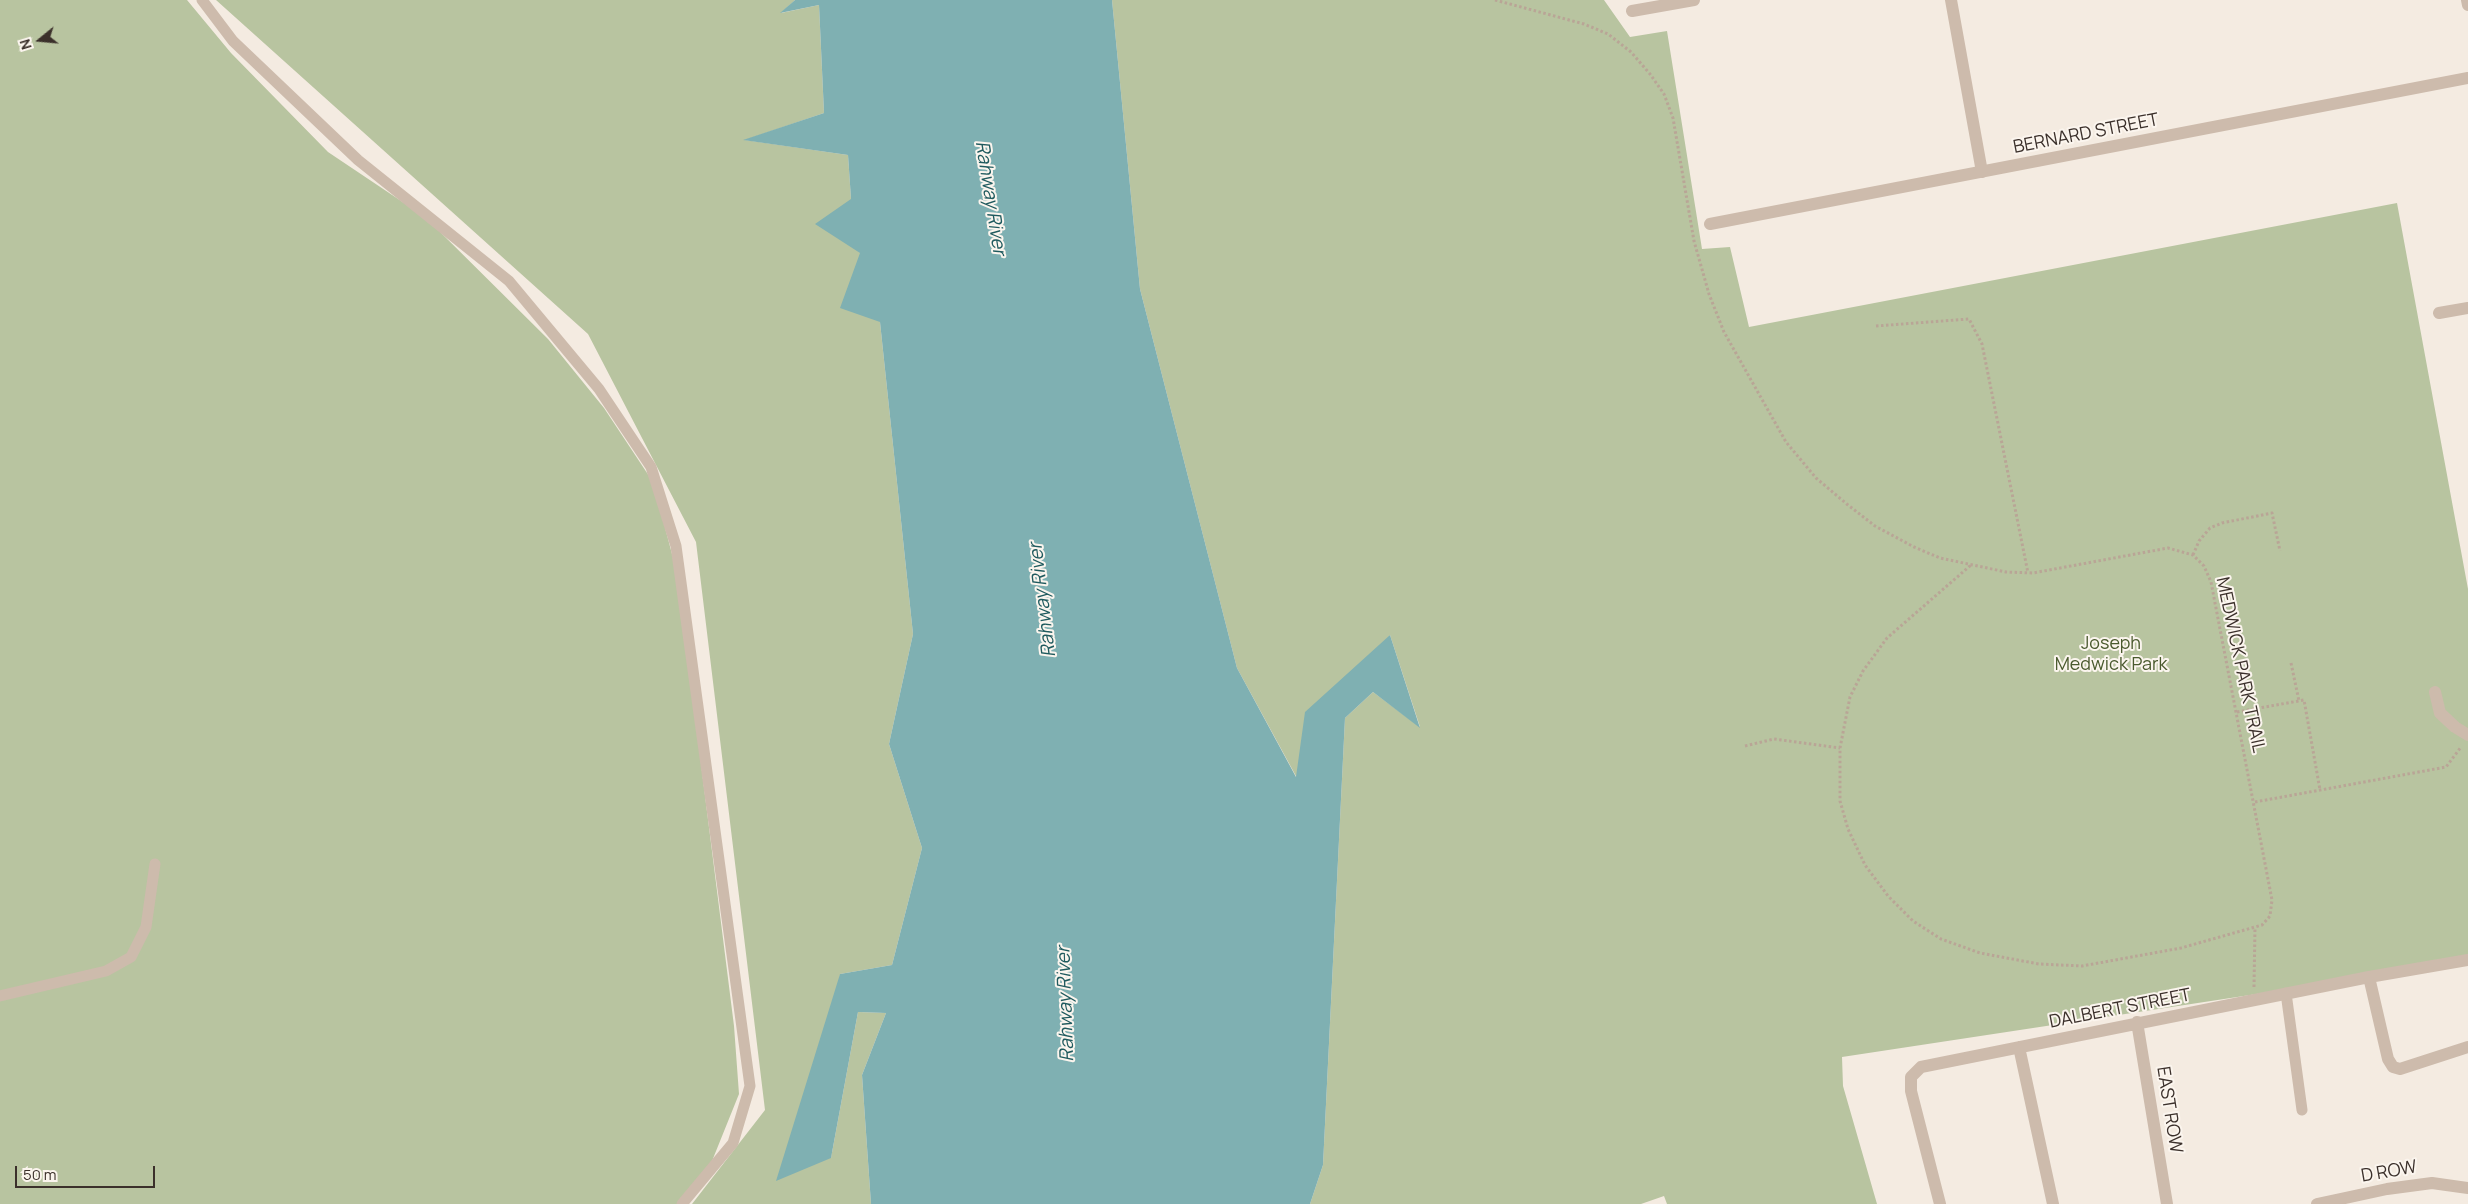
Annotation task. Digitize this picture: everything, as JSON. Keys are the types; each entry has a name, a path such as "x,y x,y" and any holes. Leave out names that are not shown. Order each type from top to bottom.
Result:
{"street":[{"path":"1632,11 1694,0"},
{"path":"1951,0 1982,172"},
{"path":"2467,0 2468,5"},
{"name":"BERNARD STREET","path":"1710,224 2468,78"},
{"path":"2439,313 2468,308"},
{"path":"2435,692 2440,713 2465,740"},
{"name":"DALBERT STREET","path":"1940,1204 1912,1091 1911,1077 1921,1067 2137,1022 2369,977 2468,960"},
{"path":"2369,977 2388,1059 2393,1067 2400,1069 2468,1047"},
{"name":"EAST ROW","path":"2137,1022 2167,1204"},
{"path":"2019,1047 2053,1204"},
{"name":"D ROW","path":"2317,1204 2387,1189 2432,1183 2468,1188"}],"lane":[{"path":"202,0 233,41 358,160 509,281 599,390 650,467 676,546 750,1086 733,1143 682,1204"},
{"path":"0,996 106,971 131,957 146,927 155,864"},
{"path":"2286,993 2302,1110"}],"path":[{"path":"1495,0 1584,24 1608,34 1631,52 1650,74 1664,94 1673,118 1694,241 1709,294 1724,332 1786,442 1816,478 1875,526 1914,547 1940,558 2006,572 2028,572 2150,549 2168,548 2193,555 2199,541 2210,528 2222,523 2272,513 2280,551"},
{"path":"1876,326 1969,319 1982,344 2028,572"},
{"name":"MEDWICK PARK TRAIL","path":"2193,555 2204,566 2211,582 2272,900 2270,916 2262,925 2255,927"},
{"path":"1971,565 1887,638 1863,671 1850,697 1840,748 1840,802 1848,829 1865,865 1888,896 1907,914 1941,939 1980,953 2039,964 2082,966 2181,948 2255,927 2254,1000"},
{"path":"2291,662 2299,701"},
{"path":"2237,712 2304,700 2320,790"},
{"path":"1745,746 1774,739 1840,748"},
{"path":"2254,802 2446,767 2465,740"}],"green space":[{"path":"0,0 187,0 231,53 328,152 425,217 548,339 604,408 653,482 677,573 734,1026 739,1094 710,1166 680,1204 0,1204"},
{"path":"216,0 795,0 781,13 819,5 824,113 745,140 848,155 851,199 860,253 880,322 913,634 889,744 922,848 892,965 840,974 831,1158 858,1012 886,1013 862,1075 871,1204 692,1204 765,1110 696,542 588,334"},
{"name":"Joseph Medwick Park","path":"1112,0 1604,0 1630,37 1667,31 1702,249 1730,247 1749,327 2397,203 2468,589 2468,957 2369,977 1842,1057 1843,1086 1877,1204 1667,1204 1664,1196 1641,1204 1310,1204 1323,1165 1345,718 1373,692 1420,727 1390,635 1297,778 1237,668 1140,289"}],"water":[{"name":"Rahway River","path":"795,0 1112,0 1140,289 1237,668 1296,777 1305,712 1390,635 1420,728 1373,692 1345,718 1323,1165 1310,1204 871,1204 862,1075 886,1013 858,1012 831,1158 776,1181 840,974 892,965 922,848 889,744 913,634 880,322 840,308 860,253 815,224 851,199 848,155 743,140 824,113 819,5 780,13"}]}
